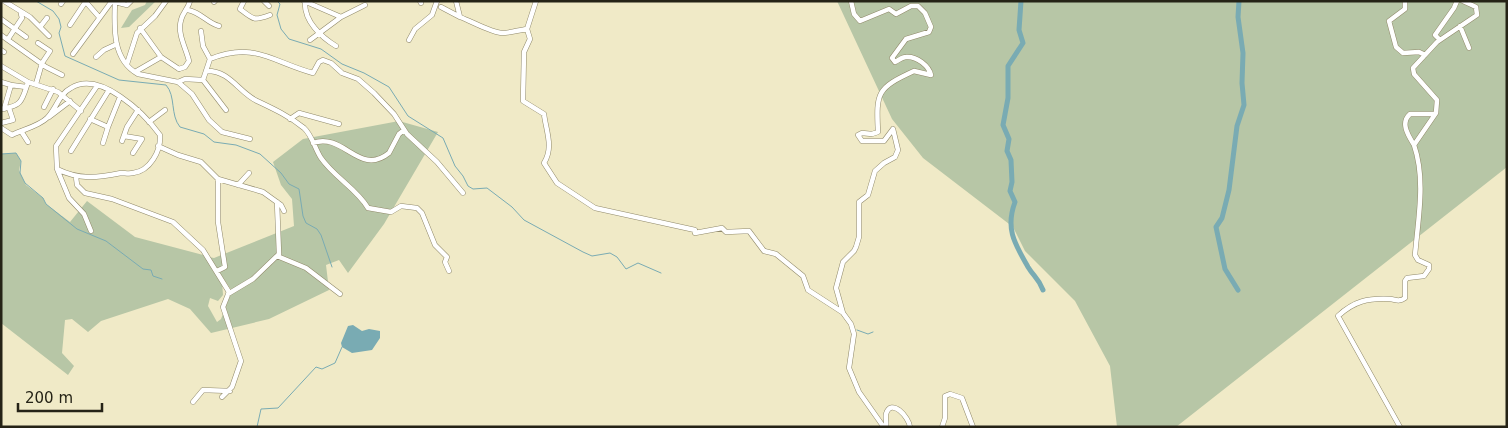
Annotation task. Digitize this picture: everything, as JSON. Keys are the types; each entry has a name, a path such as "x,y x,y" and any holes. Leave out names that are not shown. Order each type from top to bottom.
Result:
{"street":[{"path":"4,1 21,14 30,17 49,36"},
{"path":"70,25 86,1 99,17"},
{"path":"73,54 107,6 114,2 127,4 131,1"},
{"path":"127,64 134,38 140,28 152,19 166,1"},
{"path":"178,82 180,70 189,61 184,49 181,20 188,10 190,1"},
{"path":"244,1 240,9 253,19 257,20 270,15"},
{"path":"264,1 269,6"},
{"path":"409,40 415,29 432,15 437,1"},
{"path":"456,1 460,17"},
{"path":"536,1 527,29 530,40 524,52 523,101 544,114 549,132 549,157 544,163 557,182 596,208 695,230 695,233 722,228 726,232 749,231 764,252 776,254 803,276 808,290 843,312"},
{"path":"851,1 854,14 860,21 889,9 896,14 911,6 918,6 923,11 931,30 906,39 892,58 895,62 903,57 911,57 926,65 931,75 914,70 882,90 878,95 878,132 872,134 862,133 858,136 862,141 884,141 893,128 898,150 895,157 884,162 875,171 868,195 859,202 859,230 856,247 842,262 838,272 836,288 843,312 851,324 854,334 849,368 859,392 883,426 887,424 885,416 887,412 891,408 897,408 906,416 910,427"},
{"path":"1405,1 1405,9 1389,21 1396,47 1403,53 1419,52 1425,55"},
{"path":"1440,40 1435,35 1454,8 1456,1"},
{"path":"1414,145 1434,114 1437,100 1413,71 1440,40 1471,21 1478,13 1476,7 1463,1"},
{"path":"114,2 117,44 120,56 134,72 178,82 192,94 209,120 222,132 250,139"},
{"path":"304,2 341,17"},
{"path":"304,2 307,15 318,32 323,38 336,46"},
{"path":"310,40 318,32 341,17 365,5"},
{"path":"107,6 115,10"},
{"path":"441,7 502,34 527,29"},
{"path":"188,10 203,15 214,25 219,26"},
{"path":"8,39 22,18 21,14"},
{"path":"40,27 47,18"},
{"path":"1,19 26,37"},
{"path":"1460,26 1469,48"},
{"path":"140,28 161,57 180,70"},
{"path":"201,31 203,46 210,59 203,80"},
{"path":"1,35 62,75"},
{"path":"36,84 42,63 50,51 38,43"},
{"path":"96,57 104,50 117,44"},
{"path":"210,59 232,52 263,54 313,73 319,62 323,60 331,63 342,73 362,83 389,108 413,141 437,162 462,193"},
{"path":"134,72 161,57"},
{"path":"1,66 27,84"},
{"path":"206,71 217,72 228,77 257,101 269,105 306,130 321,159 347,187 362,198 368,208 391,212 401,206 417,208 422,213 435,245 447,257 445,262 449,271"},
{"path":"178,82 185,79 203,80 226,110"},
{"path":"1,82 11,85 36,84 53,90 63,95 81,111"},
{"path":"5,109 15,107 22,101 27,84"},
{"path":"1,123 12,120 5,109 11,85"},
{"path":"46,119 63,95 73,86 101,85 120,96 138,110 160,135 158,146 150,164 139,172 107,177 76,177 57,169"},
{"path":"91,231 84,214 69,198 57,169 56,146 98,86"},
{"path":"44,107 53,90"},
{"path":"71,151 109,90"},
{"path":"104,143 120,96"},
{"path":"1,128 9,135 21,131 46,119 70,102"},
{"path":"122,141 138,110"},
{"path":"149,122 165,110"},
{"path":"290,119 299,113 339,124"},
{"path":"1400,427 1338,316 1359,300 1400,301 1405,298 1405,281 1407,278 1424,276 1429,269 1429,265 1418,260 1415,255 1420,196 1419,167 1414,145 1405,126 1407,116 1410,114 1434,114"},
{"path":"90,119 108,127"},
{"path":"313,144 329,141 342,146 356,157 372,159 389,153 399,134 404,130"},
{"path":"21,131 28,142"},
{"path":"124,136 142,138 134,153"},
{"path":"158,146 201,162 218,179 263,192 277,202 284,211"},
{"path":"238,185 249,173"},
{"path":"76,177 77,185 85,192 112,198 170,220 200,247 218,271 228,294"},
{"path":"218,179 218,222 224,267 218,271"},
{"path":"222,397 230,391 241,361 223,307 228,294 253,279 277,256 280,237 277,202"},
{"path":"277,256 306,268 340,294"},
{"path":"193,402 203,390 230,391"},
{"path":"942,427 945,418 945,396 950,394 962,398 973,427"}],"green space":[{"path":"147,1 156,1 129,27 121,28 132,10 145,5"},
{"path":"837,1 1507,1 1507,167 1176,427 1117,427 1110,366 1075,301 1025,251 1013,227 923,158 892,119"},
{"path":"399,121 438,132 384,224 348,273 339,260 326,265 329,290 269,319 211,333 190,309 168,299 101,321 88,332 72,319 65,320 62,353 74,366 68,375 1,323 1,154 16,153 21,161 19,170 26,185 43,198 46,204 70,222 87,201 135,237 207,256 222,281 223,295 218,301 210,298 208,306 217,322 221,319 232,291 209,257 214,258 294,226 292,199 281,185 273,162 303,139"}],"water":[{"path":"353,325 362,331 369,329 380,331 380,338 372,350 352,353 342,347 341,343 348,326"}],"waterway":[{"path":"36,1 53,11 59,19 61,27 59,33 65,56 119,80 166,85 169,89 175,117 180,127 204,134 214,142 236,145 260,154 281,173 289,184 299,189 303,216 306,223 317,229 321,235 332,267"},
{"path":"277,1 280,4 277,15 281,29 289,39 321,49 342,64 364,73 389,87 408,116 443,138 455,166 468,186 473,189 487,188 512,207 524,220 583,252 592,256 610,253 617,257 626,269 638,263 661,273"},
{"path":"1021,1 1019,30 1023,43 1008,66 1008,98 1003,125 1009,139 1007,151 1011,160 1012,182 1010,191 1015,202 1011,228 1023,259 1043,290"},
{"path":"1238,290 1225,269 1216,227 1222,218 1229,190 1237,126 1244,105 1242,83 1243,53 1238,17 1239,1"},
{"path":"1,154 16,153 21,161 20,173 25,183 43,198 46,204 77,229 106,241 143,269 151,270 153,276 162,279"},
{"path":"857,330 868,334 873,332"},
{"path":"257,427 261,409 278,408 316,367 322,369 335,363 342,347"}]}
